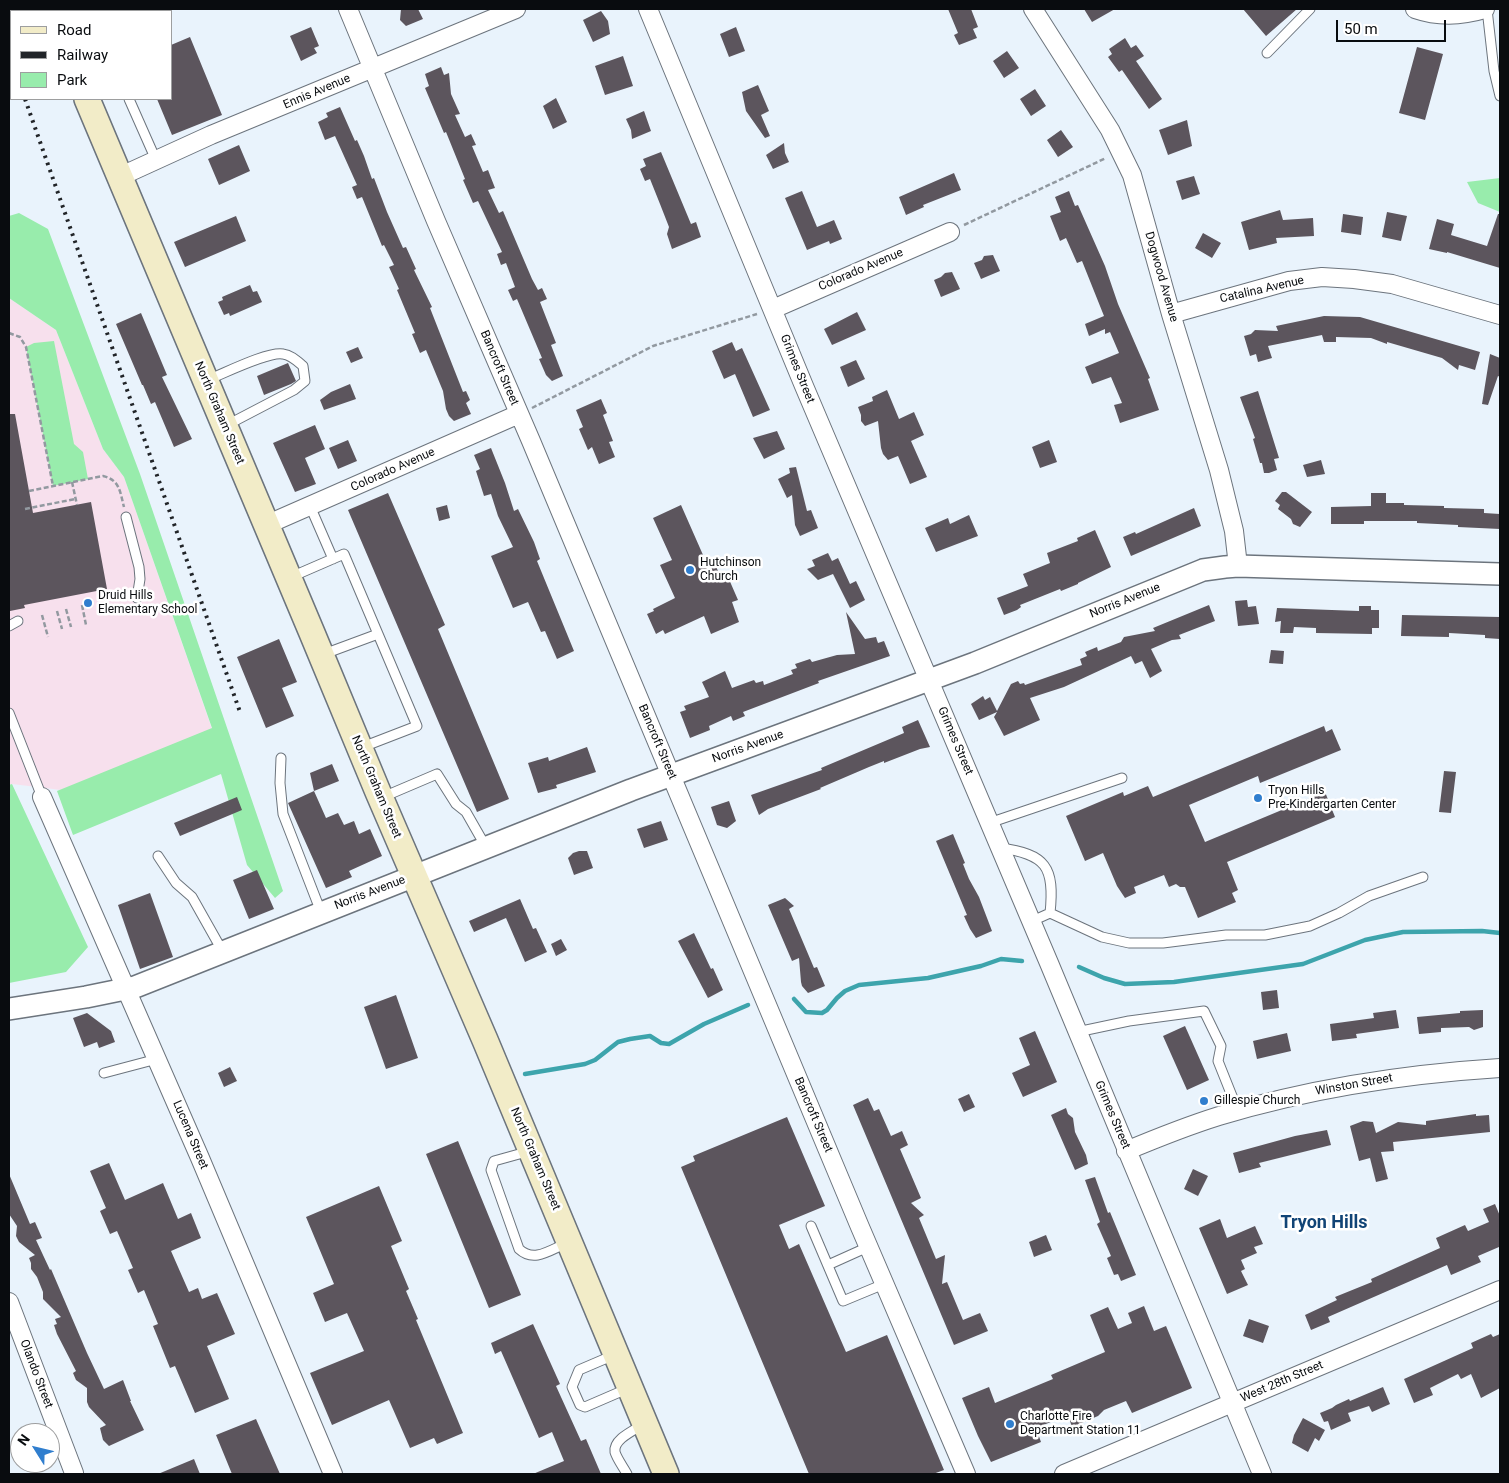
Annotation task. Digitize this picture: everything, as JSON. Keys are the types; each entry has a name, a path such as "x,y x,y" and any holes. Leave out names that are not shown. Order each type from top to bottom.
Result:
{"main road":[{"name":"North Graham Street","path":"86,100 413,876 485,1040 666,1474"}],"street":[{"name":"Bancroft Street","path":"348,9 868,1247 966,1474"},
{"name":"Ennis Avenue","path":"119,177 211,135 516,9"},
{"name":"Grimes Street","path":"648,9 772,309 1262,1474"},
{"name":"Dogwood Avenue","path":"1033,9 1110,130 1132,175 1171,314 1220,476 1234,531 1238,566"},
{"path":"1415,9 1440,14 1459,14 1486,9"},
{"name":"Colorado Avenue","path":"772,309 950,232"},
{"name":"Catalina Avenue","path":"1171,314 1289,281 1322,277 1392,284 1500,315"},
{"name":"Colorado Avenue","path":"266,525 519,414"},
{"name":"Norris Avenue","path":"9,1009 135,987 671,775 929,680 1192,574 1238,566 1500,574"},
{"name":"Lucena Street","path":"42,797 333,1474"},
{"name":"Winston Street","path":"1126,1151 1173,1132 1238,1111 1311,1092 1374,1080 1500,1068"},
{"name":"West 28th Street","path":"1064,1474 1092,1469 1232,1403 1500,1290"},
{"name":"Olando Street","path":"9,1302 74,1473"}],"lane":[{"path":"1266,54 1310,9"},
{"path":"1486,9 1494,72 1500,96"},
{"path":"129,100 156,160"},
{"path":"206,381 265,357 281,353 293,358 303,366 305,381 299,386 225,426"},
{"path":"310,506 333,559"},
{"path":"126,517 139,567 140,579 137,598"},
{"path":"289,578 344,554 417,726 360,748"},
{"path":"9,626 18,621"},
{"path":"321,655 378,634"},
{"path":"9,713 42,797"},
{"path":"281,758 280,783 283,814 321,912"},
{"path":"380,798 437,774 456,804 466,812 486,847"},
{"path":"989,823 1122,778"},
{"path":"1000,848 1021,851 1040,860 1049,874 1052,894 1050,913"},
{"path":"158,856 176,883 192,897 223,952"},
{"path":"1030,922 1050,913 1102,937 1129,943 1164,943 1226,935 1265,935 1310,926 1369,896 1423,877"},
{"path":"1077,1032 1129,1021 1204,1011 1222,1046 1218,1061 1238,1111"},
{"path":"104,1073 156,1059"},
{"path":"530,1151 494,1161 491,1170 519,1249 529,1256 536,1256 569,1242"},
{"path":"811,1226 843,1301 884,1284"},
{"path":"828,1265 868,1247"},
{"path":"616,1354 578,1370 572,1387 580,1405 585,1407 631,1387"},
{"path":"627,1474 615,1452 616,1444 626,1435 646,1423"}],"path":[{"path":"950,232 1121,151"},
{"path":"519,414 653,346 772,309"},
{"path":"9,333 20,337 26,347 53,486"},
{"path":"29,491 103,476 111,478 117,484 126,517"},
{"path":"72,482 77,505"},
{"path":"25,508 75,499"},
{"path":"82,605 86,624"},
{"path":"66,609 71,627"},
{"path":"57,611 62,629"},
{"path":"42,615 48,637"}],"shaded area":[{"name":"Druid Hills Elementary School","path":"9,298 56,330 103,449 124,477 212,729 61,790 9,785"}],"green space":[{"path":"1500,178 1500,212 1478,203 1467,182"},
{"path":"19,213 48,229 140,474 283,891 275,898 247,865 221,774 73,835 57,791 212,728 124,477 103,449 56,330 9,298 9,216"},
{"path":"54,341 74,444 83,452 88,479 53,486 26,347 34,343"},
{"path":"12,784 88,947 66,972 9,983 9,785"}],"building":[{"path":"401,9 418,9 423,19 406,26 400,20"},
{"path":"948,9 971,9 978,27 973,29 977,38 959,45 954,35 958,33"},
{"path":"1084,9 1115,9 1092,22"},
{"path":"1243,9 1297,9 1266,36"},
{"path":"601,11 608,21 610,34 593,42 583,20"},
{"path":"311,27 319,46 314,48 317,53 301,61 290,36"},
{"path":"736,27 745,51 729,57 720,34"},
{"path":"190,37 222,115 172,135 157,100 172,100 172,45"},
{"path":"1125,38 1131,48 1136,45 1144,56 1136,61 1162,99 1149,109 1122,70 1119,72 1108,57 1112,54 1109,49"},
{"path":"1417,47 1443,54 1425,120 1399,113"},
{"path":"1007,51 1019,68 1004,78 993,61"},
{"path":"623,56 633,86 605,95 595,66"},
{"path":"441,67 444,75 449,73 451,94 460,114 455,115 465,137 471,134 476,145 472,146 483,172 488,170 495,188 488,190 499,213 503,211 532,279 538,290 542,288 547,299 540,302 556,343 551,345 563,376 552,381 546,375 539,359 542,358 517,299 513,301 508,290 515,287 506,263 501,265 497,254 502,252 478,201 473,203 446,132 444,133 425,88 429,86 425,74"},
{"path":"758,85 769,111 761,115 770,136 765,138 746,111 742,92"},
{"path":"1035,89 1046,106 1031,116 1020,99"},
{"path":"556,98 567,122 553,129 543,106"},
{"path":"340,107 355,141 357,140 372,179 374,178 403,248 406,247 416,269 414,270 432,307 430,308 463,392 466,391 470,400 466,403 471,414 454,421 446,409 443,391 426,350 420,353 412,334 415,333 389,267 394,265 384,245 382,246 362,197 357,199 352,187 357,185 335,136 325,140 318,122 328,117 326,113"},
{"path":"644,111 651,131 632,139 631,130 626,119"},
{"path":"1187,120 1192,146 1168,155 1159,130"},
{"path":"1061,130 1073,147 1058,157 1047,140"},
{"path":"784,143 785,153 789,162 773,169 766,155"},
{"path":"239,145 250,171 219,185 208,159"},
{"path":"661,152 691,224 696,222 701,237 672,249 667,234 669,227 650,179 645,181 640,169 646,166 643,159"},
{"path":"954,173 961,190 923,205 924,207 906,215 899,197"},
{"path":"1194,176 1200,194 1182,200 1176,181"},
{"path":"802,191 817,227 834,220 842,239 830,244 829,241 807,250 785,198"},
{"path":"1069,191 1075,206 1078,205 1105,266 1118,304 1150,378 1148,379 1159,410 1120,423 1114,405 1122,403 1111,377 1092,384 1085,367 1119,353 1110,332 1105,334 1105,329 1089,336 1085,324 1104,316 1082,261 1077,263 1066,238 1060,241 1050,216 1061,212 1055,197"},
{"path":"1280,210 1283,220 1313,218 1314,236 1276,238 1277,243 1249,250 1241,222"},
{"path":"1387,212 1407,216 1401,241 1382,237"},
{"path":"1343,214 1363,217 1361,235 1341,232"},
{"path":"1498,214 1500,214 1500,268 1447,252 1429,249 1437,219 1454,224 1451,235 1487,246"},
{"path":"236,216 246,241 185,267 174,242"},
{"path":"1203,233 1221,243 1212,258 1195,248"},
{"path":"993,255 1000,271 981,279 974,263 982,260 984,256"},
{"path":"952,272 960,289 941,297 934,280 945,273"},
{"path":"250,285 253,292 257,291 262,302 230,316 229,313 224,315 218,302 223,300 222,297"},
{"path":"857,312 866,330 832,345 824,329"},
{"path":"141,313 167,375 162,377 192,439 174,447 155,402 151,404 142,385 116,324"},
{"path":"1324,316 1360,317 1480,352 1475,370 1459,365 1458,370 1442,358 1371,338 1336,337 1336,342 1324,342 1322,335 1268,346 1272,358 1258,362 1256,354 1250,356 1244,336 1251,334 1255,330 1278,331 1276,326"},
{"path":"732,342 736,351 742,348 770,410 753,417 735,374 724,379 712,351"},
{"path":"358,347 363,358 351,363 346,352"},
{"path":"1490,354 1500,358 1500,377 1498,376 1488,405 1482,404"},
{"path":"856,360 865,379 848,387 840,367"},
{"path":"288,363 296,381 264,395 257,376"},
{"path":"350,384 356,399 324,410 320,400 331,392"},
{"path":"887,390 899,419 914,412 924,435 911,441 927,477 910,484 898,456 888,460 883,454 878,421 865,426 861,421 858,407 873,401 872,397"},
{"path":"1258,391 1279,458 1274,459 1277,470 1269,473 1264,473 1262,463 1260,463 1253,439 1255,438 1240,397"},
{"path":"601,399 607,413 603,415 613,441 609,442 615,457 599,464 592,447 588,450 579,429 583,427 576,410"},
{"path":"9,414 15,414 33,513 91,502 107,589 24,605 25,608 10,611"},
{"path":"315,425 325,449 305,458 316,484 295,492 273,443"},
{"path":"777,431 785,449 764,459 753,438"},
{"path":"348,440 357,461 338,469 329,448"},
{"path":"1049,440 1057,462 1040,468 1032,447"},
{"path":"491,448 514,511 518,509 534,542 540,559 537,561 574,651 557,659 545,631 541,632 528,602 513,608 491,556 513,547 498,516 491,494 484,496 476,471 480,469 474,455"},
{"path":"1321,460 1325,474 1307,477 1303,465"},
{"path":"796,467 807,511 811,510 818,528 800,536 795,525 792,495 787,498 778,479 790,473 789,468"},
{"path":"1282,492 1286,492 1312,512 1300,527 1293,524 1291,519 1278,509 1280,505 1275,501"},
{"path":"388,493 445,625 438,629 509,799 477,812 348,510"},
{"path":"1371,493 1386,493 1386,503 1484,509 1484,513 1500,514 1500,529 1458,527 1458,525 1417,523 1417,521 1364,521 1364,524 1331,524 1331,507 1371,506"},
{"path":"447,505 450,518 439,521 436,508"},
{"name":"Hutchinson Church","path":"681,505 707,564 714,561 721,579 728,577 738,600 732,602 739,622 711,634 704,616 665,634 663,630 656,634 647,614 675,598 660,565 672,560 653,518"},
{"path":"1194,508 1201,526 1131,556 1123,537 1135,532 1136,534"},
{"path":"969,515 978,536 936,552 925,528 948,518 950,524"},
{"path":"1095,530 1111,567 1078,584 1020,605 1021,607 1017,610 1004,615 997,598 1028,586 1023,574 1050,563 1047,553 1078,541 1077,538"},
{"path":"828,553 832,561 838,558 850,584 856,581 865,600 850,608 833,574 818,580 807,569 815,566 812,560"},
{"path":"1247,600 1248,607 1256,606 1259,624 1238,626 1235,601"},
{"path":"1209,605 1215,621 1179,635 1181,639 1172,640 1151,649 1162,671 1150,678 1142,661 1135,664 1131,656 1064,687 1030,698 1040,720 1004,736 994,717 997,712 979,720 971,704 983,696 985,700 990,697 997,711 1011,684 1018,681 1020,684 1024,683 1025,685 1082,665 1080,659 1087,656 1085,652 1097,647 1098,651 1121,642 1124,637 1155,631 1153,628"},
{"path":"1359,606 1371,606 1371,610 1379,610 1379,628 1372,628 1372,634 1316,633 1316,628 1294,627 1293,633 1280,633 1281,621 1275,622 1277,608 1359,611"},
{"path":"846,612 865,639 876,637 878,643 884,641 890,656 818,681 819,683 743,712 745,716 733,721 731,716 709,726 710,730 690,738 680,712 686,710 684,706 709,697 702,682 725,671 732,688 754,680 756,683 763,681 764,685 793,674 791,670 797,668 795,664 810,659 812,662 837,655 855,654"},
{"path":"1402,615 1500,617 1500,639 1485,638 1485,635 1449,633 1449,637 1401,636"},
{"path":"279,639 297,682 282,688 294,716 266,728 237,657"},
{"path":"1271,650 1284,651 1283,664 1269,663"},
{"path":"918,720 930,747 884,763 884,761 821,789 768,809 759,815 751,795 822,770 821,768 904,733 902,727"},
{"path":"1324,726 1326,732 1332,729 1341,750 1260,783 1258,776 1189,805 1205,842 1325,792 1335,817 1227,862 1238,890 1232,893 1236,902 1198,918 1185,887 1180,887 1176,884 1169,887 1164,875 1134,887 1136,893 1125,898 1117,886 1103,853 1085,861 1066,816 1123,792 1124,796 1148,786 1153,797"},
{"path":"587,747 596,772 556,785 557,788 538,793 528,763 548,757 549,761"},
{"path":"332,764 339,781 314,791 310,773"},
{"path":"1444,771 1456,772 1451,813 1439,812"},
{"path":"314,791 326,818 338,813 344,825 354,821 359,834 370,829 382,856 349,871 352,877 326,888 288,803"},
{"path":"237,797 242,810 180,836 174,823"},
{"path":"729,801 736,821 727,828 717,825 711,807"},
{"path":"661,821 668,840 644,848 637,829"},
{"path":"953,834 965,863 963,864 969,879 979,897 992,931 976,938 964,916 967,915 936,841"},
{"path":"587,851 593,868 574,875 568,858 573,853"},
{"path":"257,870 274,909 249,919 233,880"},
{"path":"150,893 173,957 140,969 118,905"},
{"path":"785,898 794,906 789,909 814,968 817,967 825,986 808,993 802,986 799,958 792,961 768,905"},
{"path":"520,899 533,929 536,928 547,952 525,962 506,918 474,932 469,921"},
{"path":"694,933 723,990 708,998 678,941"},
{"path":"561,939 567,950 556,956 551,944"},
{"path":"1277,990 1279,1008 1263,1010 1261,992"},
{"path":"396,995 418,1058 386,1069 364,1007"},
{"path":"1396,1010 1399,1028 1356,1034 1357,1038 1332,1041 1330,1024 1374,1018 1373,1013"},
{"path":"1483,1010 1483,1027 1474,1030 1469,1027 1441,1028 1441,1032 1419,1034 1417,1017"},
{"path":"87,1013 111,1031 115,1042 99,1048 97,1042 84,1047 73,1018"},
{"path":"1185,1026 1209,1080 1187,1090 1163,1036"},
{"path":"1035,1031 1057,1082 1023,1097 1012,1073 1030,1065 1019,1038"},
{"path":"1287,1033 1291,1051 1257,1059 1253,1041"},
{"path":"230,1067 237,1081 224,1087 218,1073"},
{"path":"969,1094 975,1107 964,1112 958,1099"},
{"path":"868,1098 874,1111 879,1109 891,1136 902,1131 908,1145 900,1149 921,1198 911,1203 924,1215 919,1218 936,1259 945,1255 942,1284 947,1282 963,1320 980,1313 988,1331 954,1345 853,1105"},
{"path":"1066,1108 1068,1114 1073,1118 1075,1132 1086,1155 1088,1164 1075,1170 1051,1115"},
{"path":"1476,1114 1476,1116 1489,1115 1490,1132 1393,1142 1394,1151 1381,1152 1388,1179 1376,1182 1370,1158 1359,1161 1350,1126 1363,1121 1373,1122 1376,1133 1398,1122 1426,1125 1426,1121"},
{"path":"787,1117 825,1206 779,1225 789,1249 799,1244 846,1352 887,1335 944,1470 933,1474 809,1474 681,1167 695,1161 693,1156"},
{"path":"1327,1130 1331,1145 1259,1163 1261,1167 1239,1173 1233,1153 1295,1136"},
{"path":"458,1141 521,1295 489,1308 426,1154"},
{"path":"109,1163 125,1200 163,1183 178,1219 191,1213 201,1238 171,1251 189,1292 198,1288 202,1299 217,1293 235,1334 207,1346 229,1399 195,1413 175,1366 170,1368 153,1326 158,1324 144,1290 138,1293 128,1270 133,1268 117,1231 110,1234 100,1211 106,1208 90,1171"},
{"path":"1193,1169 1208,1176 1198,1196 1184,1189"},
{"path":"9,1174 30,1224 35,1222 42,1238 36,1240 51,1269 104,1389 123,1380 130,1401 144,1430 109,1446 103,1440 100,1428 106,1425 89,1407 87,1388 76,1380 73,1373 76,1371 57,1334 54,1325 57,1324 55,1319 61,1317 43,1299 43,1292 37,1277 31,1269 29,1258 35,1255 19,1242 16,1236 17,1226 9,1214"},
{"path":"1095,1177 1108,1213 1110,1212 1136,1275 1121,1281 1118,1274 1114,1275 1107,1258 1111,1256 1097,1224 1100,1222 1085,1180"},
{"path":"379,1186 402,1241 391,1246 409,1289 406,1291 418,1319 416,1320 463,1433 437,1444 434,1438 410,1448 389,1400 332,1425 310,1373 364,1351 347,1313 325,1322 313,1293 334,1284 306,1217"},
{"path":"1495,1204 1500,1216 1500,1248 1478,1256 1481,1262 1451,1275 1447,1265 1328,1317 1330,1322 1311,1330 1305,1315 1337,1300 1335,1297 1372,1282 1371,1279 1440,1248 1436,1238 1465,1225 1468,1231 1489,1222 1483,1209"},
{"path":"1220,1219 1227,1238 1255,1226 1263,1244 1254,1247 1257,1253 1241,1260 1245,1269 1241,1271 1248,1285 1227,1294 1199,1228"},
{"path":"1046,1235 1052,1250 1034,1257 1029,1242"},
{"path":"1144,1306 1154,1331 1166,1326 1192,1388 1132,1413 1126,1401 1072,1427 1068,1415 1036,1428 1041,1442 991,1462 962,1398 989,1387 995,1403 1053,1379 1051,1375 1105,1352 1090,1315 1108,1307 1118,1329 1132,1323 1128,1313"},
{"path":"1249,1319 1269,1326 1263,1343 1243,1336"},
{"path":"533,1324 560,1384 556,1386 581,1441 586,1439 601,1474 533,1474 564,1461 552,1432 539,1438 501,1351 495,1354 491,1343"},
{"path":"1491,1334 1493,1337 1500,1334 1500,1388 1481,1398 1471,1374 1461,1379 1458,1374 1430,1388 1433,1395 1414,1403 1404,1379 1473,1348 1471,1343"},
{"path":"1383,1387 1390,1404 1372,1412 1369,1406 1348,1413 1351,1421 1331,1430 1328,1421 1324,1422 1320,1413 1349,1399 1350,1401"},
{"path":"1303,1418 1325,1430 1319,1441 1315,1438 1308,1452 1292,1443"},
{"path":"256,1419 280,1474 232,1474 216,1435"},
{"path":"194,1459 200,1474 158,1474"}],"waterway":[{"path":"1079,967 1104,978 1125,984 1174,982 1303,964 1365,940 1403,932 1482,931 1500,933"},
{"path":"794,999 806,1012 822,1013 845,991 859,985 928,978 981,966 1001,959 1022,961"},
{"path":"525,1074 585,1064 595,1060 618,1042 630,1039 650,1036 661,1043 669,1044 704,1024 748,1005"}],"railway":[{"path":"25,100 240,712"}],"place":[{"name":"Hutchinson Church","path":"690,570"},
{"name":"Druid Hills Elementary School","path":"88,603"},
{"name":"Tryon Hills Pre-Kindergarten Center","path":"1258,798"},
{"name":"Gillespie Church","path":"1204,1101"},
{"name":"Charlotte Fire Department Station 11","path":"1010,1424"}],"district":[{"name":"Tryon Hills","path":"1324,1223"}]}
